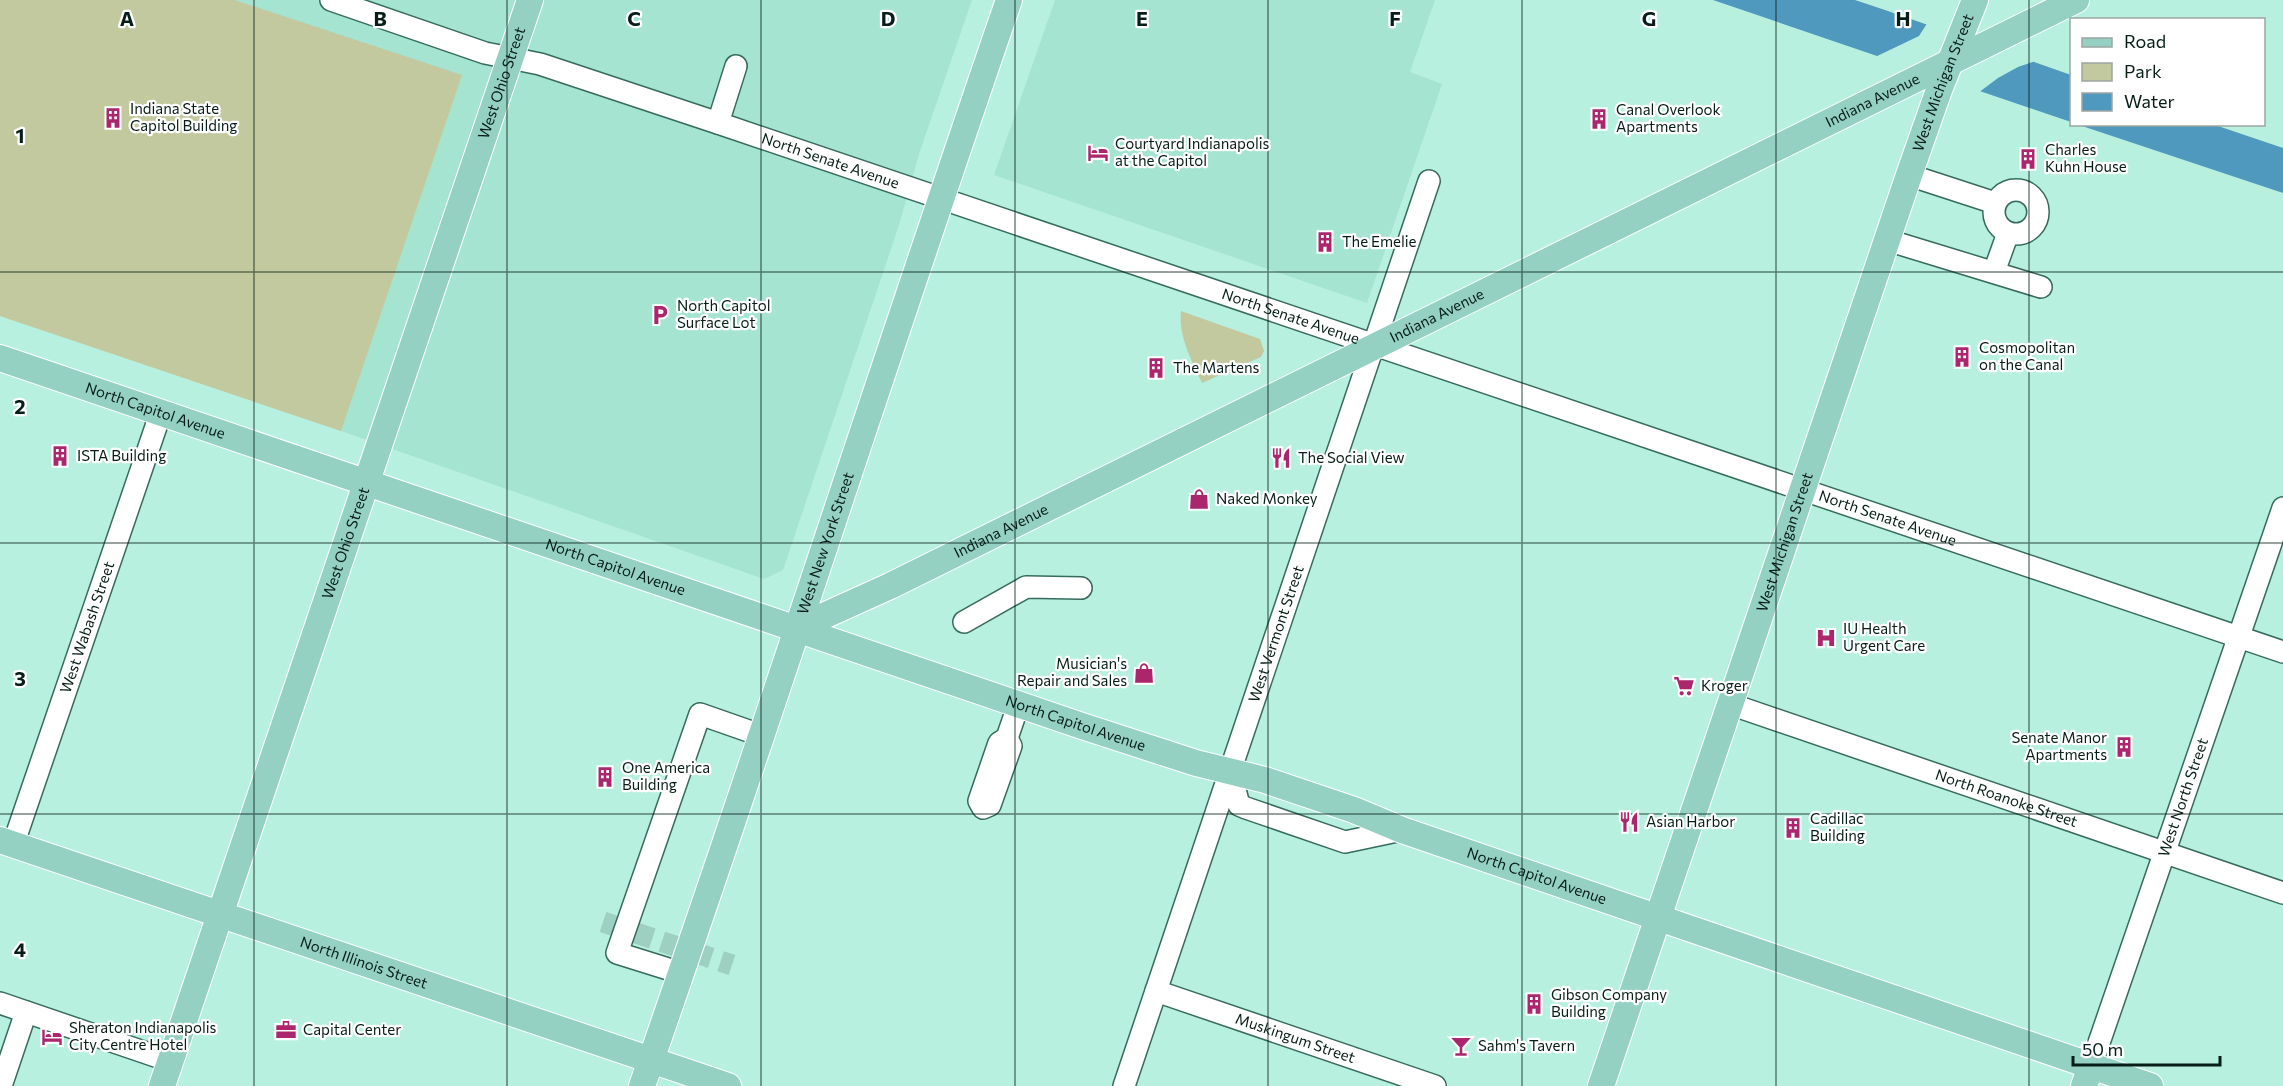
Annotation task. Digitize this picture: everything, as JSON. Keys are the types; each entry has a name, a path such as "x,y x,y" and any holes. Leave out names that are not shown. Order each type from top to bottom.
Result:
{"main road":[{"name":"West Ohio Street","path":"162,1086 530,0"},
{"name":"West New York Street","path":"642,1086 871,411 940,198 1009,0"},
{"name":"West Michigan Street","path":"1601,1086 1909,175 1939,90 1975,0"},
{"name":"Indiana Avenue","path":"797,628 890,586 2076,0"},
{"name":"North Capitol Avenue","path":"0,358 1019,703 1196,762 1230,770 1354,810 1401,830 1658,919 2087,1076 2150,1086"},
{"name":"North Illinois Street","path":"7,843 728,1086"}],"street":[{"name":"North Senate Avenue","path":"331,0 475,49 540,64 718,123 2283,652"},
{"path":"718,123 736,66"},
{"path":"1909,175 1995,203"},
{"name":"West Vermont Street","path":"1124,1086 1429,181"},
{"path":"2012,190 2025,192 2035,201 2038,216 2031,229 2017,235 2007,233 1997,225 1994,218 1995,203 1999,197 2012,190"},
{"path":"1994,272 2007,233"},
{"path":"1887,240 2041,287"},
{"name":"West Wabash Street","path":"7,843 161,412"},
{"name":"West North Street","path":"2087,1076 2283,508"},
{"path":"964,622 1026,587 1081,588"},
{"path":"1007,738 1019,703"},
{"name":"North Roanoke Street","path":"1730,704 2283,893"},
{"path":"681,973 617,953 700,714 760,735"},
{"name":"Muskingum Street","path":"1156,992 1435,1086"},
{"path":"0,1003 170,1061"},
{"path":"1,1086 26,1012"}],"shaded area":[{"path":"0,0 972,0 920,151 899,225 783,570 764,579 341,431 0,316"},
{"path":"1055,0 1435,0 1410,72 1442,84 1367,303 994,175"}],"green space":[{"path":"0,0 235,0 462,75 341,431 0,316"},
{"path":"1181,311 1260,339 1264,351 1261,357 1202,383 1184,339"}],"water":[{"path":"1713,0 1855,0 1885,10 2070,75 2070,122"},
{"path":"2082,126 2218,126 2283,148 2283,193"}],"pier":[{"path":"1928,22 2038,60 2018,67 1998,78 1978,93 1873,58 1919,36"}],"tunnel":[{"path":"603,922 732,965"}],"place":[{"name":"Indiana State Capitol Building","path":"113,118"},
{"name":"Canal Overlook Apartments","path":"1599,119"},
{"name":"Courtyard Indianapolis at the Capitol","path":"1098,153"},
{"name":"Charles Kuhn House","path":"2028,159"},
{"name":"The Emelie","path":"1325,242"},
{"name":"North Capitol Surface Lot","path":"660,315"},
{"name":"Cosmopolitan on the Canal","path":"1962,357"},
{"name":"The Martens","path":"1156,368"},
{"name":"ISTA Building","path":"60,456"},
{"name":"The Social View","path":"1281,458"},
{"name":"Naked Monkey","path":"1199,499"},
{"name":"IU Health Urgent Care","path":"1826,638"},
{"name":"Musician's Repair and Sales","path":"1144,673"},
{"name":"Kroger","path":"1684,686"},
{"name":"Senate Manor Apartments","path":"2124,747"},
{"name":"One America Building","path":"605,777"},
{"name":"Asian Harbor","path":"1629,822"},
{"name":"Cadillac Building","path":"1793,828"},
{"name":"Gibson Company Building","path":"1534,1004"},
{"name":"Capital Center","path":"286,1030"},
{"name":"Sheraton Indianapolis City Centre Hotel","path":"52,1037"},
{"name":"Sahm's Tavern","path":"1461,1046"}]}
